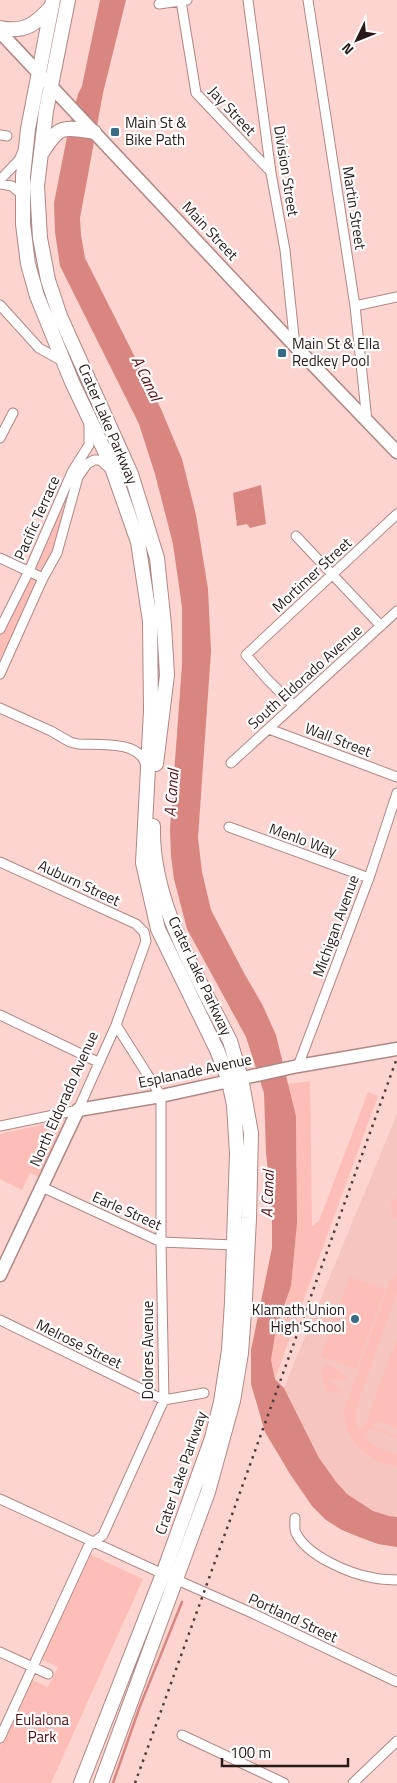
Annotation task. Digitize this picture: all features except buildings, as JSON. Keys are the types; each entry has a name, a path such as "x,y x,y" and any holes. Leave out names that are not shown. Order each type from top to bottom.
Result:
{"main road":[{"name":"Crater Lake Parkway","path":"68,0 46,111 38,186 40,238 48,280 60,316 132,474 157,558 164,625 166,675 154,788 152,835 158,876 169,915 230,1041 235,1079 251,1133 250,1218 241,1353 233,1402 208,1492 177,1580 100,1783"},
{"name":"Crater Lake Parkway","path":"52,3 26,144 23,176 23,224 28,264 37,296 113,472 138,542 150,621 150,711 143,863 158,929 217,1050 235,1079 234,1106 237,1152 228,1350 221,1402 212,1438 192,1496 81,1783"},
{"path":"0,28 13,30 27,27 40,19 52,3"},
{"path":"42,154 53,135 62,129 74,128 98,136"},
{"path":"177,1580 173,1577 173,1569 183,1541 192,1496"}],"street":[{"name":"Jay Street","path":"184,0 196,93 271,173"},
{"path":"158,4 184,0"},
{"name":"Division Street","path":"248,0 271,173 285,250 295,346"},
{"name":"Martin Street","path":"308,0 355,306 367,421"},
{"name":"Main Street","path":"0,32 397,452"},
{"path":"0,180 19,160 26,144"},
{"path":"0,184 12,186 23,196"},
{"path":"355,306 397,297"},
{"path":"0,305 38,348 64,362"},
{"path":"0,438 13,413"},
{"name":"Pacific Terrace","path":"0,629 29,570 72,472 89,445 89,419"},
{"name":"Pacific Terrace","path":"0,674 43,578 57,553 78,477 87,464 94,460 100,460 113,472"},
{"name":"Mortimer Street","path":"246,655 397,514"},
{"path":"296,536 381,626"},
{"path":"0,558 43,578"},
{"name":"South Eldorado Avenue","path":"231,763 397,611"},
{"name":"Wall Street","path":"246,655 294,706"},
{"path":"0,708 51,731 70,742 128,747 140,753 145,759 148,771"},
{"name":"Wall Street","path":"269,729 397,777"},
{"name":"Michigan Avenue","path":"292,1067 369,878 397,793"},
{"name":"Menlo Way","path":"229,827 369,878"},
{"name":"Auburn Street","path":"0,862 136,924 144,932"},
{"name":"North Eldorado Avenue","path":"0,1274 116,1025 146,941 144,932"},
{"path":"0,1015 98,1062"},
{"path":"116,1025 161,1096"},
{"name":"Esplanade Avenue","path":"0,1126 161,1096 292,1067 397,1050"},
{"name":"Dolores Avenue","path":"0,1738 88,1547 103,1535 164,1400 161,1096"},
{"name":"Earle Street","path":"42,1187 161,1242 234,1245"},
{"name":"Melrose Street","path":"0,1320 164,1400"},
{"path":"164,1400 204,1393"},
{"path":"0,1499 163,1574"},
{"path":"295,1518 294,1532 304,1545 319,1556 348,1571 374,1578 397,1580"},
{"name":"Portland Street","path":"177,1580 252,1613 397,1682"},
{"path":"0,1652 48,1674"},
{"path":"182,1735 284,1783"},
{"path":"353,1783 397,1741"},
{"path":"360,1776 367,1783"}],"shaded area":[{"path":"100,0 126,0 103,93 80,218 85,258 161,409 182,459 196,515 208,589 211,651 198,838 202,872 211,910 262,1004 276,1035 296,1116 297,1223 291,1286 276,1329 271,1360 275,1379 284,1388 319,1458 337,1483 347,1494 373,1511 397,1517 397,1547 378,1544 342,1530 326,1520 312,1506 265,1432 251,1384 251,1350 272,1248 272,1212 266,1152 264,1093 246,1037 187,929 174,879 170,829 182,665 182,607 173,544 155,474 139,424 60,266 55,232 54,203 67,137 78,94 82,86"},
{"path":"261,485 266,524 250,528 247,524 237,526 233,493"},
{"name":"Klamath Union High School","path":"397,1114 397,1517 373,1511 347,1494 337,1483 319,1458 284,1388"}],"green space":[{"path":"64,498 66,499 54,548 50,558 40,571 35,569 33,565"},
{"path":"30,575 36,578 37,584 0,664 0,634 26,578"},
{"path":"310,1081 312,1226 319,1221 368,1092 378,1096 275,1379 271,1360 276,1329 291,1286 297,1166 296,1116 288,1084"},
{"path":"54,1122 60,1126 60,1131 40,1178 30,1173 22,1190 0,1179 0,1134"},
{"path":"397,1196 397,1219 393,1217 390,1204"},
{"path":"397,1271 397,1293 355,1411 356,1422 360,1431 370,1418 368,1417 397,1338 397,1428 378,1421 371,1426 397,1436 397,1438 371,1427 363,1436 376,1447 397,1455 397,1467 376,1460 360,1448 348,1432 344,1411 389,1282"},
{"path":"350,1277 385,1289 356,1369 321,1356"},
{"path":"328,1363 347,1378 346,1380 328,1379 342,1390 341,1393 327,1392 322,1378 322,1370"},
{"name":"Eulalona Park","path":"89,1554 143,1579 51,1783 0,1783 0,1746 32,1680 48,1687 58,1667 41,1659"}],"waterway":[{"path":"113,1783 140,1706 182,1602"}],"railway":[{"path":"135,1783 397,1058"}],"place":[{"name":"Main St & Bike Path","path":"115,132"},
{"name":"Main St & Ella Redkey Pool","path":"282,353"},
{"name":"Klamath Union High School","path":"355,1319"}],"water label":[{"name":"A Canal","path":"147,378"},
{"name":"A Canal","path":"171,793"},
{"name":"A Canal","path":"267,1194"}]}
